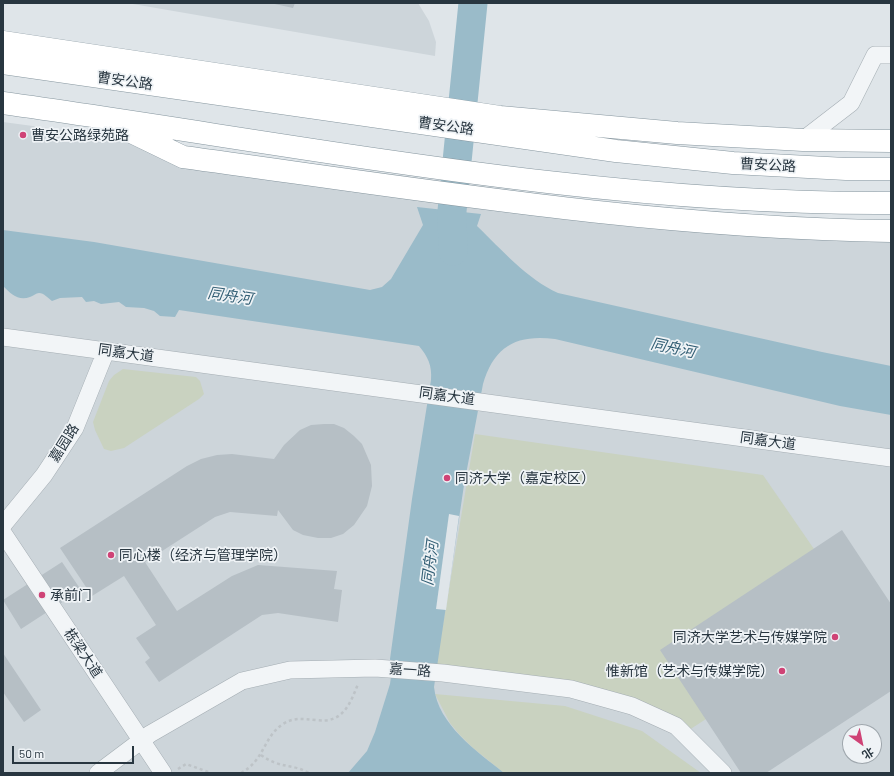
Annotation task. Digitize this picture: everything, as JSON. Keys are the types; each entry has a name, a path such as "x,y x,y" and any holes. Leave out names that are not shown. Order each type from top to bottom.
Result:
{"highway":[{"name":"曹安公路","path":"3,42 424,115"},
{"name":"曹安公路","path":"3,63 501,125 804,140 891,141"},
{"path":"3,103 420,165 617,190 713,197 844,203 891,203"},
{"path":"100,117 183,157 494,199 643,217 828,230 891,231"},
{"name":"曹安公路","path":"501,125 616,151 732,163 846,169 891,169"}],"street":[{"path":"804,140 850,103 875,55 891,55"},
{"name":"同嘉大道","path":"3,337 424,393 891,458"},
{"name":"嘉园路","path":"3,525 44,475 75,428 106,351"},
{"name":"栋梁大道","path":"3,533 142,741 170,772"},
{"name":"嘉一路","path":"98,773 142,741 208,700 242,681 290,670 369,668 443,673 571,689 632,706 676,726 723,773"}],"path":[{"path":"242,773 253,766 261,755 272,733 288,722 301,718 317,721 330,719 345,712 369,668"},
{"path":"261,755 270,762 301,769 309,773"},
{"path":"170,772 186,764 211,773"}],"shaded area":[{"path":"127,3 418,3 429,21 436,42 435,56"},
{"name":"同济大学（嘉定校区）","path":"3,122 599,202 860,223 891,223 891,773 3,773"}],"green space":[{"path":"123,369 196,377 200,381 204,394 199,399 124,448 111,451 104,449 93,422 109,381 114,375"},
{"path":"475,434 763,475 814,549 706,719 686,732 659,712 435,672"},
{"path":"435,694 565,706 642,731 701,773 504,773 473,748 459,734 450,723"}],"water":[{"name":"同舟河","path":"417,207 481,214 477,226 525,272 558,293 891,366 891,415 840,406 555,339 541,338 518,341 509,345 501,352 494,360 483,384 464,485 434,687 437,701 451,725 471,746 504,773 348,773 367,751 375,732 390,684 392,669 390,659 412,499 431,380 429,362 419,346 179,310 175,317 160,316 154,311 144,308 126,307 119,302 101,304 94,301 86,302 82,297 60,298 52,301 41,293 37,293 30,297 22,298 12,294 3,286 3,230 94,242 370,290 382,287 391,279 423,225"}],"pier":[{"path":"449,514 459,516 446,610 436,609"}],"building":[{"path":"270,3 295,3 293,8"},
{"name":"同心楼（经济与管理学院）","path":"334,424 344,428 354,436 362,444 371,465 372,486 367,506 354,525 343,534 331,538 318,538 303,535 293,530 278,510 277,516 230,512 215,517 145,562 177,611 232,576 258,565 337,571 334,589 342,590 338,622 278,613 262,615 159,682 145,662 150,658 136,638 156,625 124,576 92,596 60,548 187,466 201,459 217,455 232,454 274,459 284,445 300,430 311,425"},
{"name":"惟新馆（艺术与传媒学院）","path":"842,530 891,604 891,691 766,773 741,773 660,650"},
{"name":"承前门","path":"62,562 81,590 21,629 3,600"},
{"path":"3,653 41,710 24,722 3,692"}],"waterway":[{"path":"453,251 452,211 473,3"}],"place":[{"name":"曹安公路绿苑路","path":"23,135"},
{"name":"同济大学（嘉定校区）","path":"447,478"},
{"name":"同心楼（经济与管理学院）","path":"111,555"},
{"name":"承前门","path":"42,595"},
{"name":"同济大学艺术与传媒学院","path":"835,637"},
{"name":"惟新馆（艺术与传媒学院）","path":"782,671"}]}
